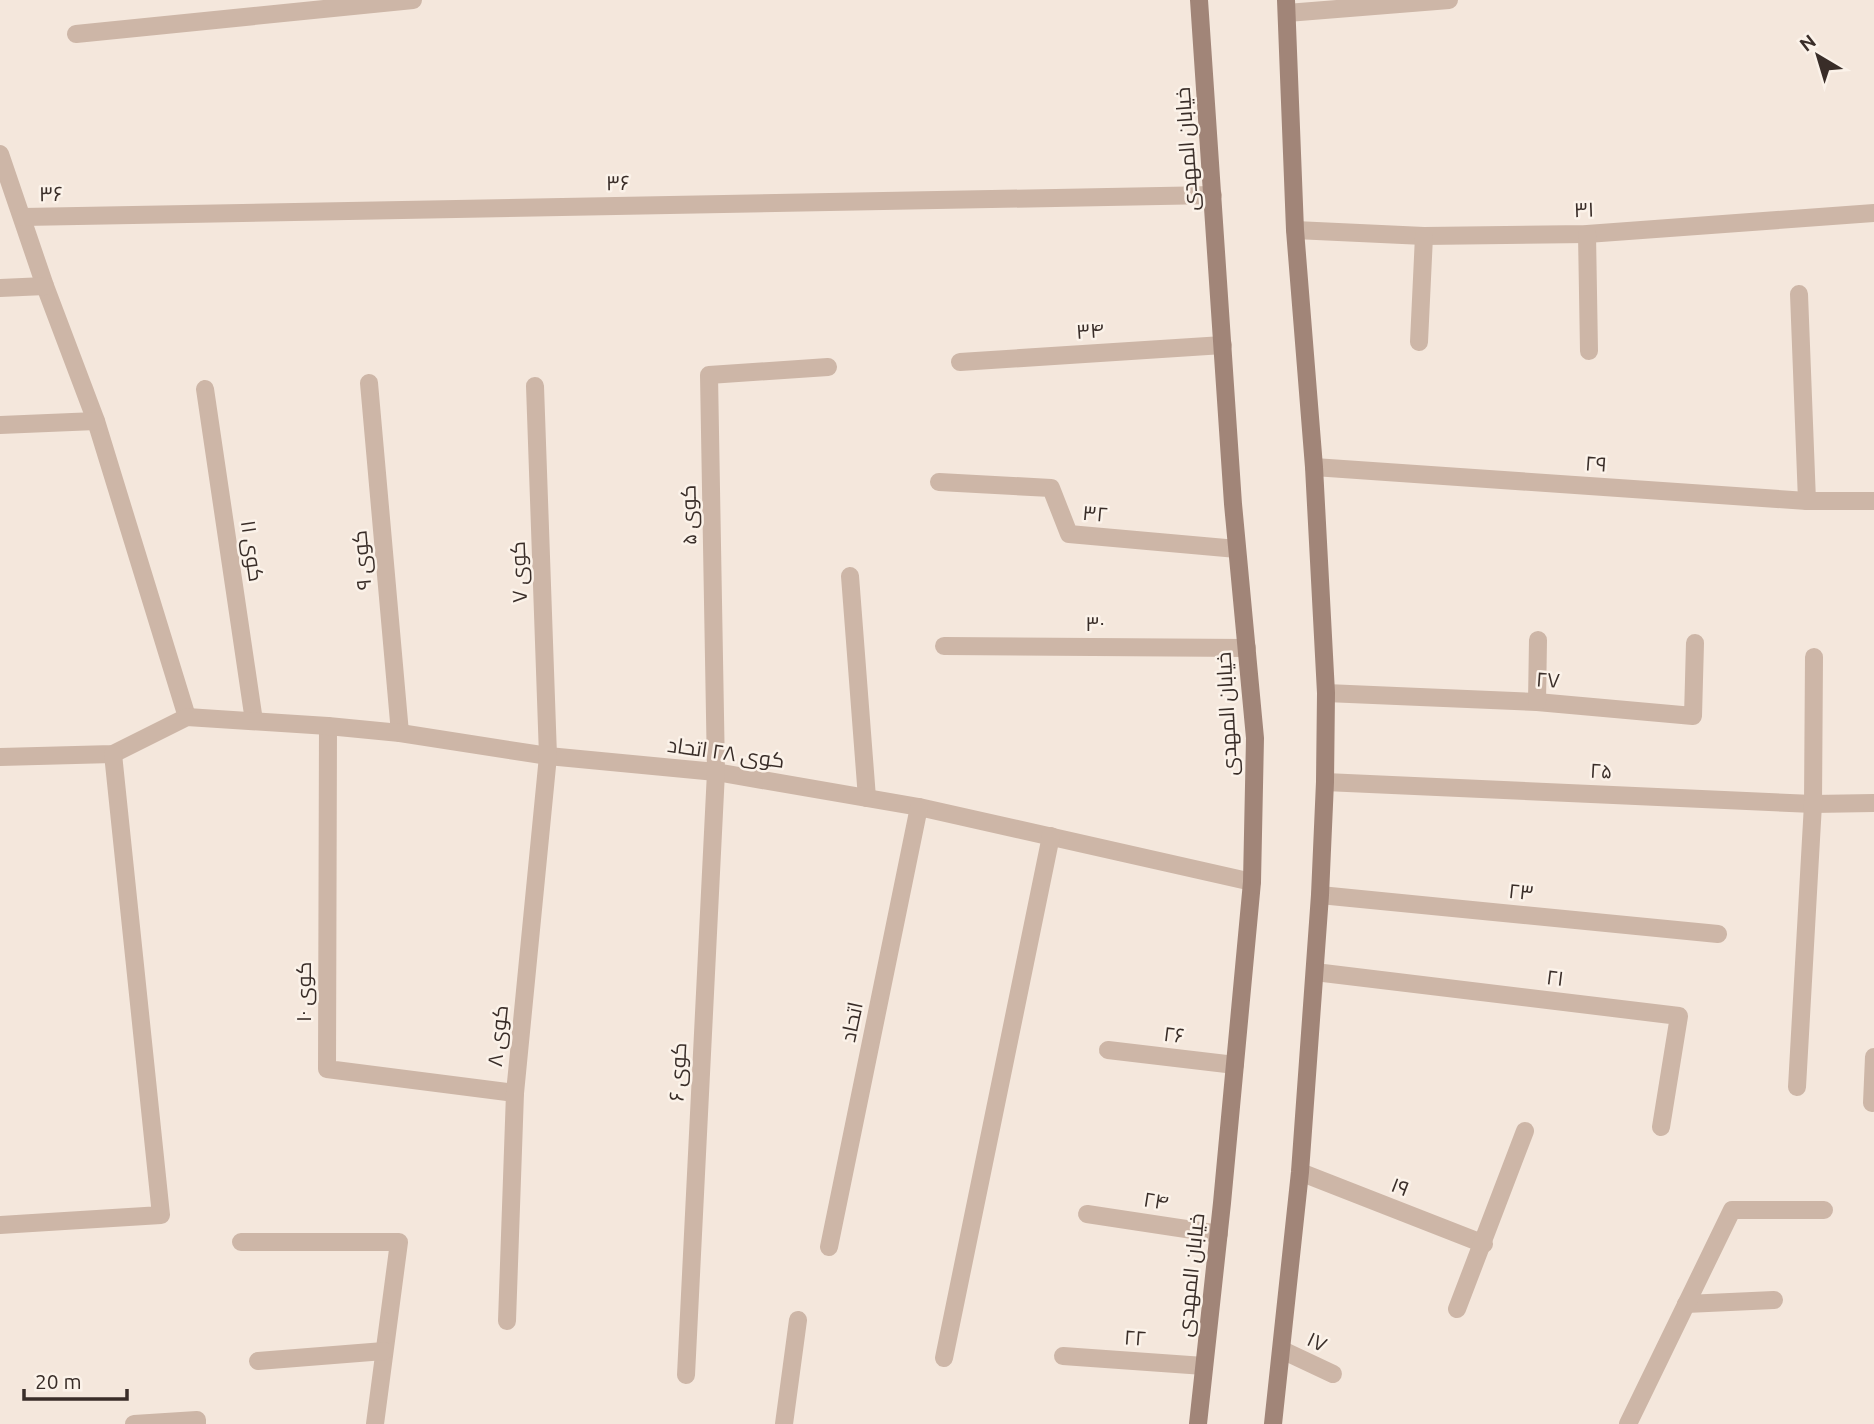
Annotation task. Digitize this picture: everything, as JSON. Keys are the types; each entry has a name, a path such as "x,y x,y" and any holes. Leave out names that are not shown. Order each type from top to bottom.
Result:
{"street":[{"path":"75,34 413,0"},
{"name":"خیابان المهدی","path":"1198,1424 1252,883 1255,738 1237,549 1199,0"},
{"path":"1273,1424 1300,1172 1315,972 1325,782 1326,693 1314,467 1294,230 1286,6 1449,0"},
{"path":"0,154 45,286 96,421 187,717 113,754 0,757"},
{"name":"۳۶","path":"23,217 1213,195"},
{"name":"۳۱","path":"1294,230 1424,236 1587,234 1874,213"},
{"path":"1587,234 1589,351"},
{"path":"1419,342 1424,236"},
{"path":"0,288 45,286"},
{"path":"1799,294 1807,501"},
{"name":"۳۴","path":"960,362 1223,345"},
{"name":"کوی ۵","path":"716,772 709,375 828,367"},
{"name":"کوی ۹","path":"369,383 400,733"},
{"name":"کوی ۷","path":"535,386 548,756"},
{"name":"کوی ۱۱","path":"205,389 254,721"},
{"path":"0,425 96,421"},
{"name":"۲۹","path":"1314,467 1807,501 1874,501"},
{"name":"۳۲","path":"939,481 1051,488 1069,534 1237,549"},
{"path":"850,576 867,798"},
{"path":"1537,702 1538,640"},
{"name":"۲۷","path":"1326,693 1537,702 1693,716 1695,643"},
{"name":"۳۰","path":"944,646 1247,648"},
{"path":"1797,1087 1813,804 1814,657"},
{"name":"کوی ۲۸ اتحاد","path":"187,717 400,733 548,756 716,772 919,807 1252,883"},
{"name":"کوی ۱۰","path":"328,726 327,1069 515,1093"},
{"path":"0,1225 161,1215 113,754"},
{"name":"کوی ۸","path":"507,1321 515,1093 548,756"},
{"name":"کوی ۶","path":"686,1374 716,772"},
{"name":"۲۵","path":"1325,782 1813,804 1874,803"},
{"name":"اتحاد","path":"830,1247 919,807"},
{"path":"944,1359 1051,836"},
{"name":"۲۳","path":"1320,895 1718,934"},
{"name":"۲۱","path":"1315,972 1679,1016 1661,1127"},
{"name":"۲۶","path":"1108,1050 1235,1065"},
{"path":"1872,1103 1874,1057"},
{"path":"1457,1309 1525,1131"},
{"name":"۱۹","path":"1300,1172 1484,1244"},
{"path":"1628,1424 1731,1210 1824,1210"},
{"name":"۲۴","path":"1087,1214 1219,1234"},
{"path":"242,1242 399,1242 375,1424"},
{"path":"1686,1304 1774,1300"},
{"path":"784,1424 797,1320"},
{"name":"۱۷","path":"1282,1350 1333,1374"},
{"path":"258,1361 384,1351"},
{"name":"۲۲","path":"1063,1356 1204,1366"},
{"path":"134,1424 197,1420 198,1424"}]}
